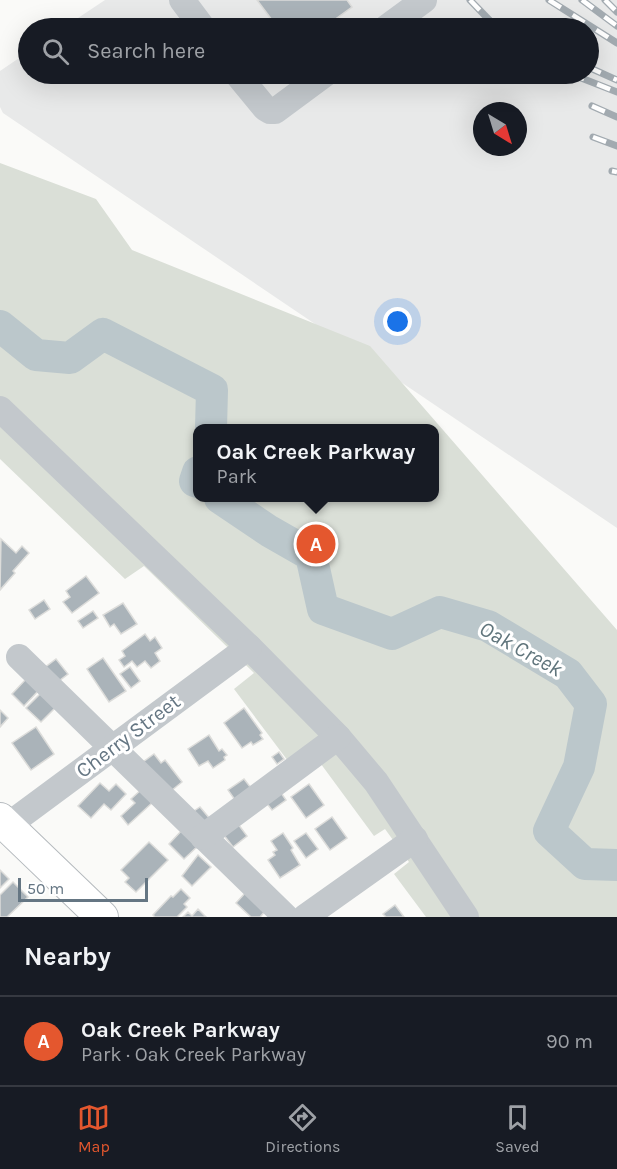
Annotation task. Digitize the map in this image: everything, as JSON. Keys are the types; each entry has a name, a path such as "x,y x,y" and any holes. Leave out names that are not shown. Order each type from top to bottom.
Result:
{"main road":[{"path":"4,822 102,917"}],"street":[{"path":"182,0 196,18"},
{"path":"400,18 424,0"},
{"path":"245,84 265,108 275,111 311,84"},
{"path":"0,409 249,647 338,737 376,782 466,917"},
{"name":"Cherry Street","path":"4,822 111,749 249,647"},
{"path":"19,657 286,917"},
{"path":"203,837 338,737"},
{"path":"305,917 415,839"}],"shaded area":[{"path":"105,0 617,0 617,528 3,113 0,107 0,71 18,59 18,84 599,84 599,18 78,18"},
{"path":"0,163 96,199 132,250 370,346 438,424 193,424 193,502 439,502 439,425 617,630 617,917 426,917 394,874 409,862 385,829 374,836 318,760 291,765 234,689 254,673 144,566 125,579 0,459"}],"building":[{"path":"257,0 347,0 352,7 337,18 270,18"},
{"path":"1,539 16,553 22,546 29,553 0,590"},
{"path":"86,576 99,593 72,613 63,602 70,597 66,591"},
{"path":"44,600 50,609 35,619 29,610"},
{"path":"123,603 137,624 121,634 114,624 110,627 103,615"},
{"path":"93,611 98,618 83,628 78,621"},
{"path":"145,634 150,641 155,637 162,648 155,653 160,661 151,668 145,661 137,667 132,661 124,667 119,660 125,656 122,651"},
{"path":"103,658 126,691 109,702 87,669"},
{"path":"56,659 68,674 51,687 40,671"},
{"path":"130,667 140,681 131,688 120,674"},
{"path":"27,678 39,690 24,706 12,694"},
{"path":"41,693 56,707 41,722 26,708"},
{"path":"244,708 262,733 260,735 263,739 253,745 251,742 242,748 224,723"},
{"path":"0,710 8,718 0,727"},
{"path":"36,727 54,754 31,770 12,743"},
{"path":"209,735 219,751 222,749 227,755 224,757 225,760 213,768 208,761 199,766 188,749"},
{"path":"279,752 284,759 277,764 272,757"},
{"path":"154,754 161,763 165,760 182,782 166,795 143,762"},
{"path":"244,779 251,788 235,800 228,790"},
{"path":"100,783 109,791 116,784 126,794 111,810 104,804 91,818 78,806"},
{"path":"309,784 324,805 306,818 291,797"},
{"path":"142,789 153,802 128,825 121,816 135,803 131,799"},
{"path":"279,790 286,800 272,810 265,801"},
{"path":"200,807 210,819 201,826 191,813"},
{"path":"332,817 347,838 330,850 315,829"},
{"path":"238,824 247,836 233,847 223,834"},
{"path":"184,828 200,844 184,859 169,844"},
{"path":"283,833 300,865 280,878 268,860 275,855 273,852 277,850 271,841"},
{"path":"306,833 318,849 306,858 294,841"},
{"path":"149,842 168,860 136,892 125,882 129,878 121,870"},
{"path":"198,855 211,867 192,886 182,876"},
{"path":"0,870 9,879 0,888"},
{"path":"13,882 28,897 7,917 0,917 0,895"},
{"path":"181,889 190,898 184,904 187,907 177,917 155,917 153,915 171,896 173,897"},
{"path":"247,891 267,909 260,917 251,917 236,903"},
{"path":"395,905 404,917 386,917 383,914"},
{"path":"198,909 206,917 183,917 188,912 192,916"}],"waterway":[{"name":"Oak Creek","path":"0,326 36,355 70,358 103,334 212,390 211,424"},
{"name":"Oak Creek","path":"226,502 269,531 311,555 323,609 392,634 440,612 488,626 568,674 591,704 579,767 549,831 585,864 617,865"}],"railway":[{"path":"470,0 487,18"},
{"path":"549,0 577,18"},
{"path":"582,0 617,26"},
{"path":"605,0 617,12"},
{"path":"599,32 617,43"},
{"path":"599,72 617,80"},
{"path":"597,84 617,92"},
{"path":"592,106 617,117"},
{"path":"593,137 617,146"},
{"path":"612,171 617,172"}],"place":[{"name":"Oak Creek Parkway","path":"316,544"}]}
